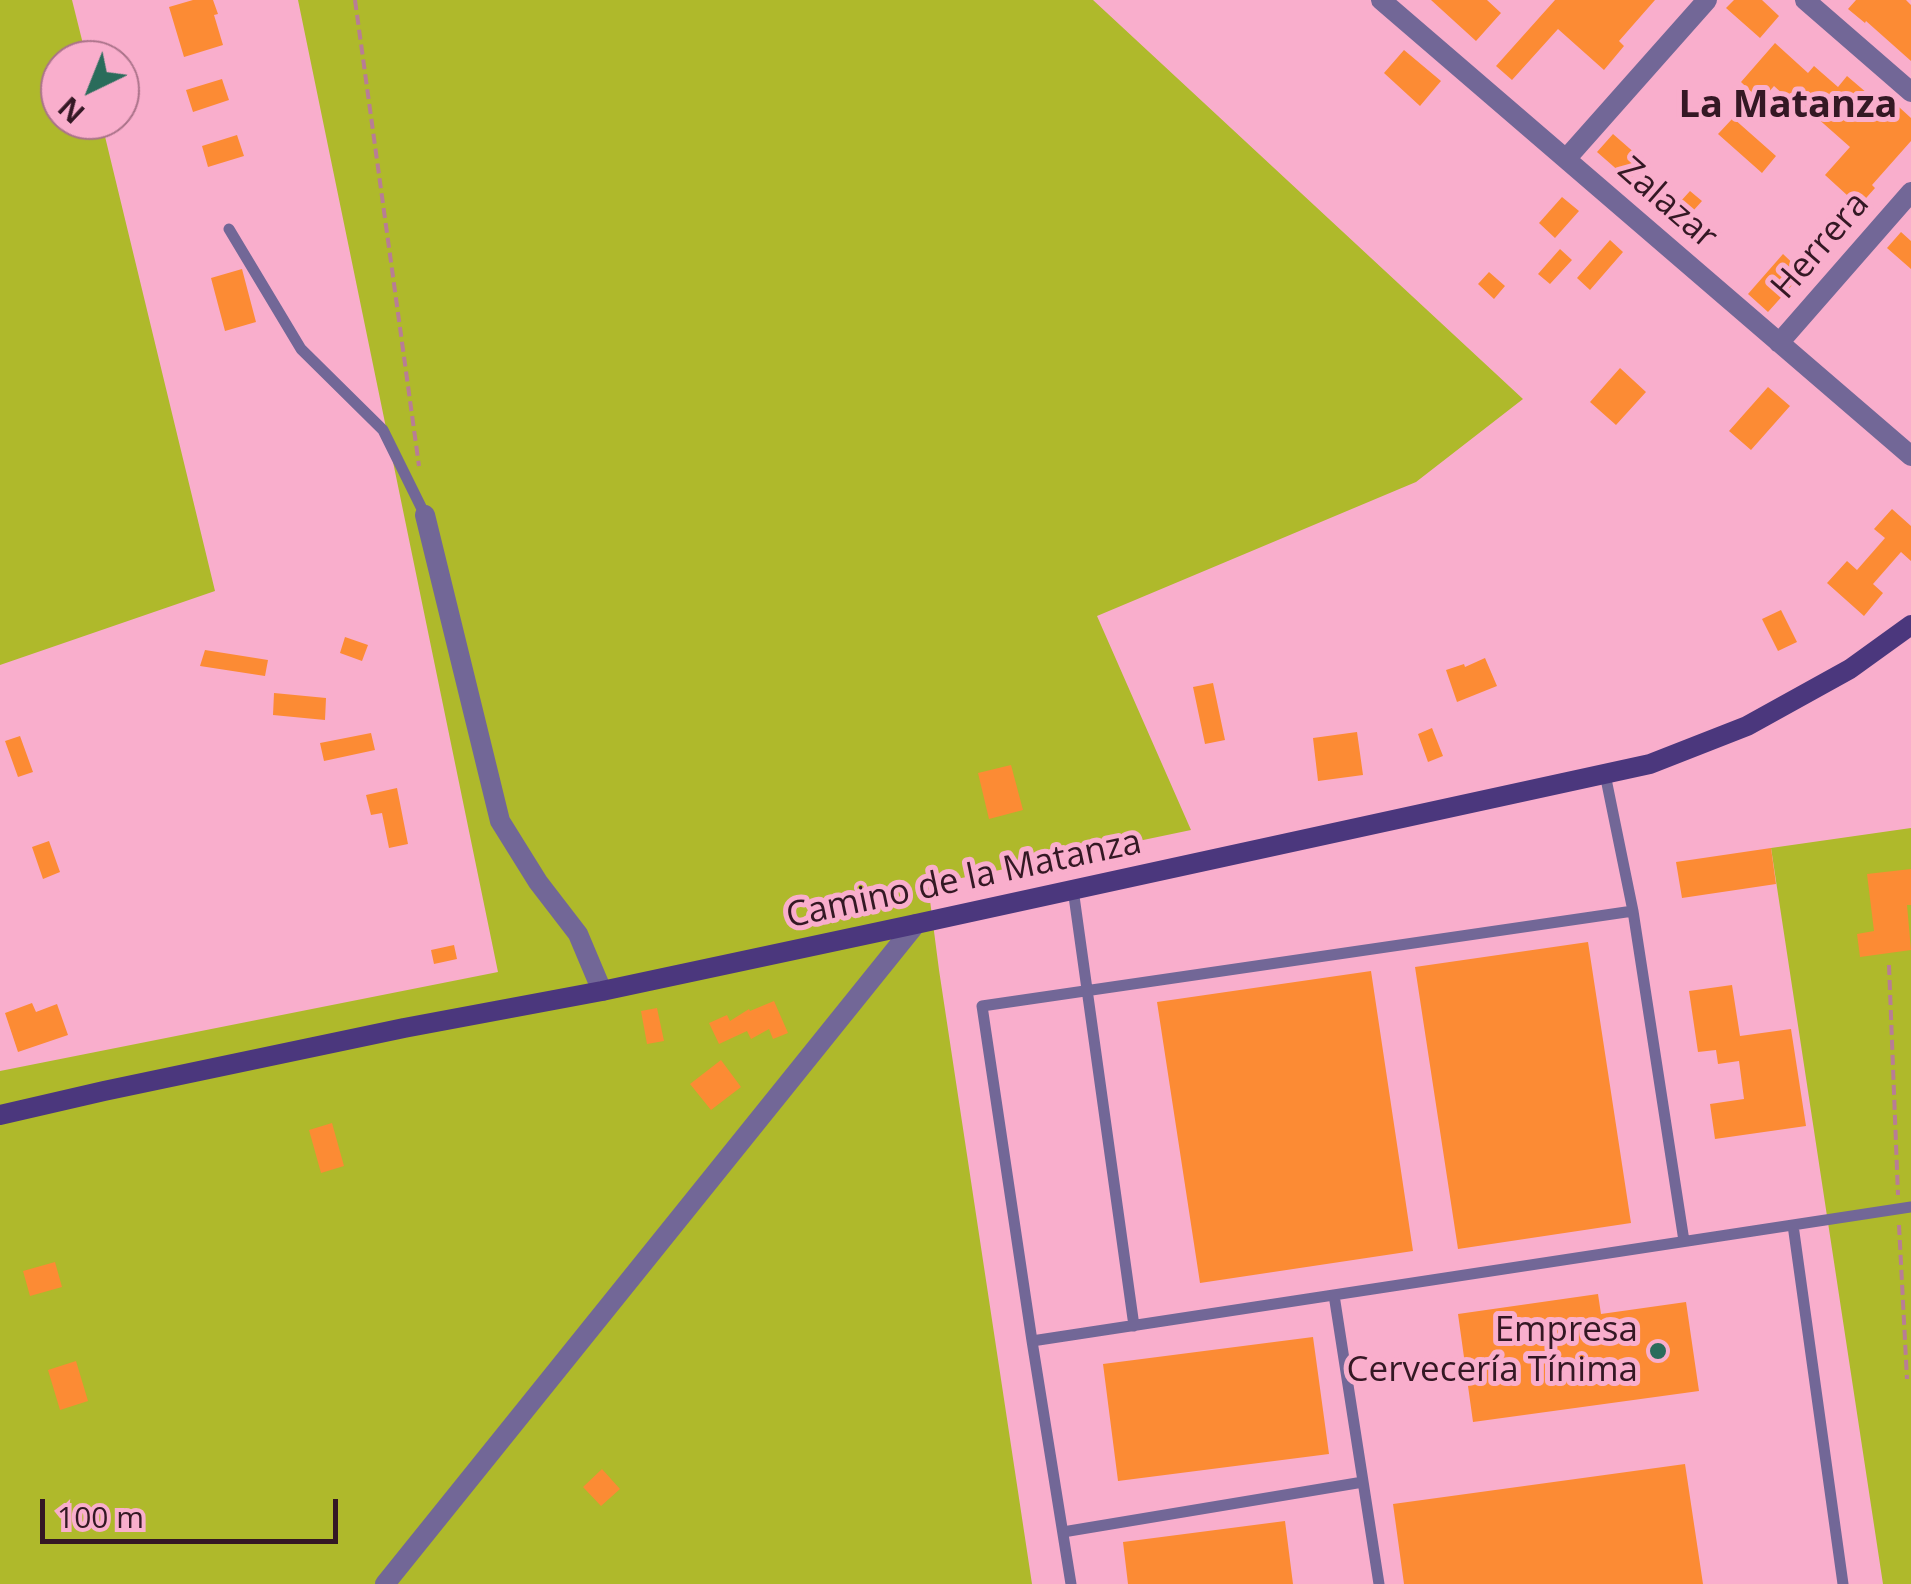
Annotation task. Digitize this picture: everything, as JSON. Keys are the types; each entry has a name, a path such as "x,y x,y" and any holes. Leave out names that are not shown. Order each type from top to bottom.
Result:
{"street":[{"name":"Zalazar","path":"1381,0 1911,456"},
{"path":"1566,159 1707,0"},
{"path":"1804,0 1911,92"},
{"name":"Herrera","path":"1779,343 1911,192"},
{"path":"425,515 500,821 538,882 578,934 602,991"},
{"name":"Camino de la Matanza","path":"0,1115 404,1028 602,991 1650,764 1747,726 1850,669 1911,625"},
{"path":"384,1584 916,924"}],"lane":[{"path":"229,228 301,350 383,430 425,515"},
{"path":"1605,774 1633,911 1684,1242"},
{"path":"1074,889 1134,1326"},
{"path":"1071,1584 982,1006 1633,911"},
{"path":"1032,1341 1905,1208"},
{"path":"1793,1225 1843,1584"},
{"path":"1334,1295 1379,1584"},
{"path":"1062,1532 1363,1482"}],"path":[{"path":"355,0 420,475"},
{"path":"1889,965 1905,1208 1907,1379"}],"green space":[{"path":"0,0 72,0 82,40 40,40 40,140 106,140 215,591 0,665"},
{"path":"298,0 1093,0 1523,399 1416,482 1097,616 1191,830 928,885 1032,1584 0,1584 0,1071 498,972"},
{"path":"1911,828 1911,1584 1883,1584 1771,848"}],"building":[{"path":"193,0 213,0 223,45 184,57 169,7"},
{"path":"1431,0 1487,0 1501,13 1476,41"},
{"path":"1555,0 1655,0 1619,41 1624,46 1604,70 1558,29 1512,80 1496,66"},
{"path":"1734,0 1762,0 1779,16 1760,38 1726,8"},
{"path":"1856,0 1906,0 1911,5 1911,61 1848,9"},
{"path":"1775,43 1808,73 1814,66 1838,87 1847,76 1881,105 1888,97 1911,118 1911,141 1859,206 1825,175 1850,147 1774,86 1761,101 1741,82"},
{"path":"1404,50 1441,81 1420,106 1384,73"},
{"path":"222,79 229,100 193,112 186,90"},
{"path":"1733,118 1776,156 1762,173 1718,134"},
{"path":"1613,134 1645,162 1629,180 1597,152"},
{"path":"237,135 244,156 208,167 202,146"},
{"path":"1690,191 1702,201 1683,222 1671,212"},
{"path":"1562,197 1579,211 1555,238 1539,223"},
{"path":"1901,232 1911,241 1911,269 1887,248"},
{"path":"1610,240 1623,252 1590,290 1577,278"},
{"path":"1560,249 1572,260 1550,284 1538,274"},
{"path":"1783,254 1803,273 1768,312 1748,294"},
{"path":"242,269 256,322 225,331 211,278"},
{"path":"1489,272 1505,286 1494,299 1478,284"},
{"path":"1620,368 1646,392 1616,425 1590,402"},
{"path":"1768,387 1790,406 1751,450 1729,431"},
{"path":"1892,509 1911,526 1911,561 1901,552 1873,584 1883,593 1864,616 1827,583 1847,561 1857,570 1885,538 1874,529"},
{"path":"1781,610 1797,642 1778,651 1762,619"},
{"path":"345,637 368,645 362,661 340,653"},
{"path":"205,650 268,660 265,676 200,666"},
{"path":"1485,658 1497,686 1457,702 1446,670"},
{"path":"1213,683 1225,740 1205,744 1193,687"},
{"path":"274,693 326,698 325,720 273,715"},
{"path":"1432,728 1443,756 1428,762 1418,734"},
{"path":"1357,732 1363,775 1318,781 1313,738"},
{"path":"371,733 375,750 324,761 320,743"},
{"path":"20,736 33,772 18,777 5,741"},
{"path":"1011,765 1023,810 989,819 978,773"},
{"path":"397,788 408,844 389,848 382,813 371,815 366,795"},
{"path":"49,841 60,872 43,879 32,847"},
{"path":"1771,848 1776,884 1682,898 1676,862"},
{"path":"1911,869 1911,905 1907,905 1911,950 1860,957 1857,934 1874,931 1867,874"},
{"path":"1588,942 1631,1223 1458,1249 1415,967"},
{"path":"454,945 457,959 434,964 431,950"},
{"path":"1371,971 1413,1251 1200,1283 1157,1002"},
{"path":"1732,985 1740,1036 1791,1029 1806,1126 1715,1139 1710,1104 1744,1099 1739,1061 1718,1064 1716,1050 1698,1052 1689,991"},
{"path":"774,1001 788,1033 773,1039 769,1029 751,1039 747,1031 719,1044 709,1023 727,1015 730,1021 749,1009"},
{"path":"32,1003 36,1012 57,1004 68,1035 18,1052 5,1013"},
{"path":"657,1008 664,1041 647,1044 641,1011"},
{"path":"721,1060 741,1087 711,1110 690,1084"},
{"path":"332,1123 344,1166 321,1173 309,1130"},
{"path":"55,1262 62,1287 30,1296 23,1271"},
{"path":"1598,1294 1601,1314 1686,1302 1699,1391 1473,1422 1458,1314"},
{"path":"1313,1337 1329,1454 1118,1481 1103,1364"},
{"path":"76,1361 88,1401 60,1410 48,1370"},
{"path":"1685,1464 1703,1584 1404,1584 1393,1504"},
{"path":"602,1469 620,1489 601,1506 583,1487"},
{"path":"1285,1521 1293,1584 1128,1584 1123,1542"}],"place":[{"name":"Empresa Cervecería Tínima","path":"1658,1351"}],"district":[{"name":"La Matanza","path":"1788,106"}]}
